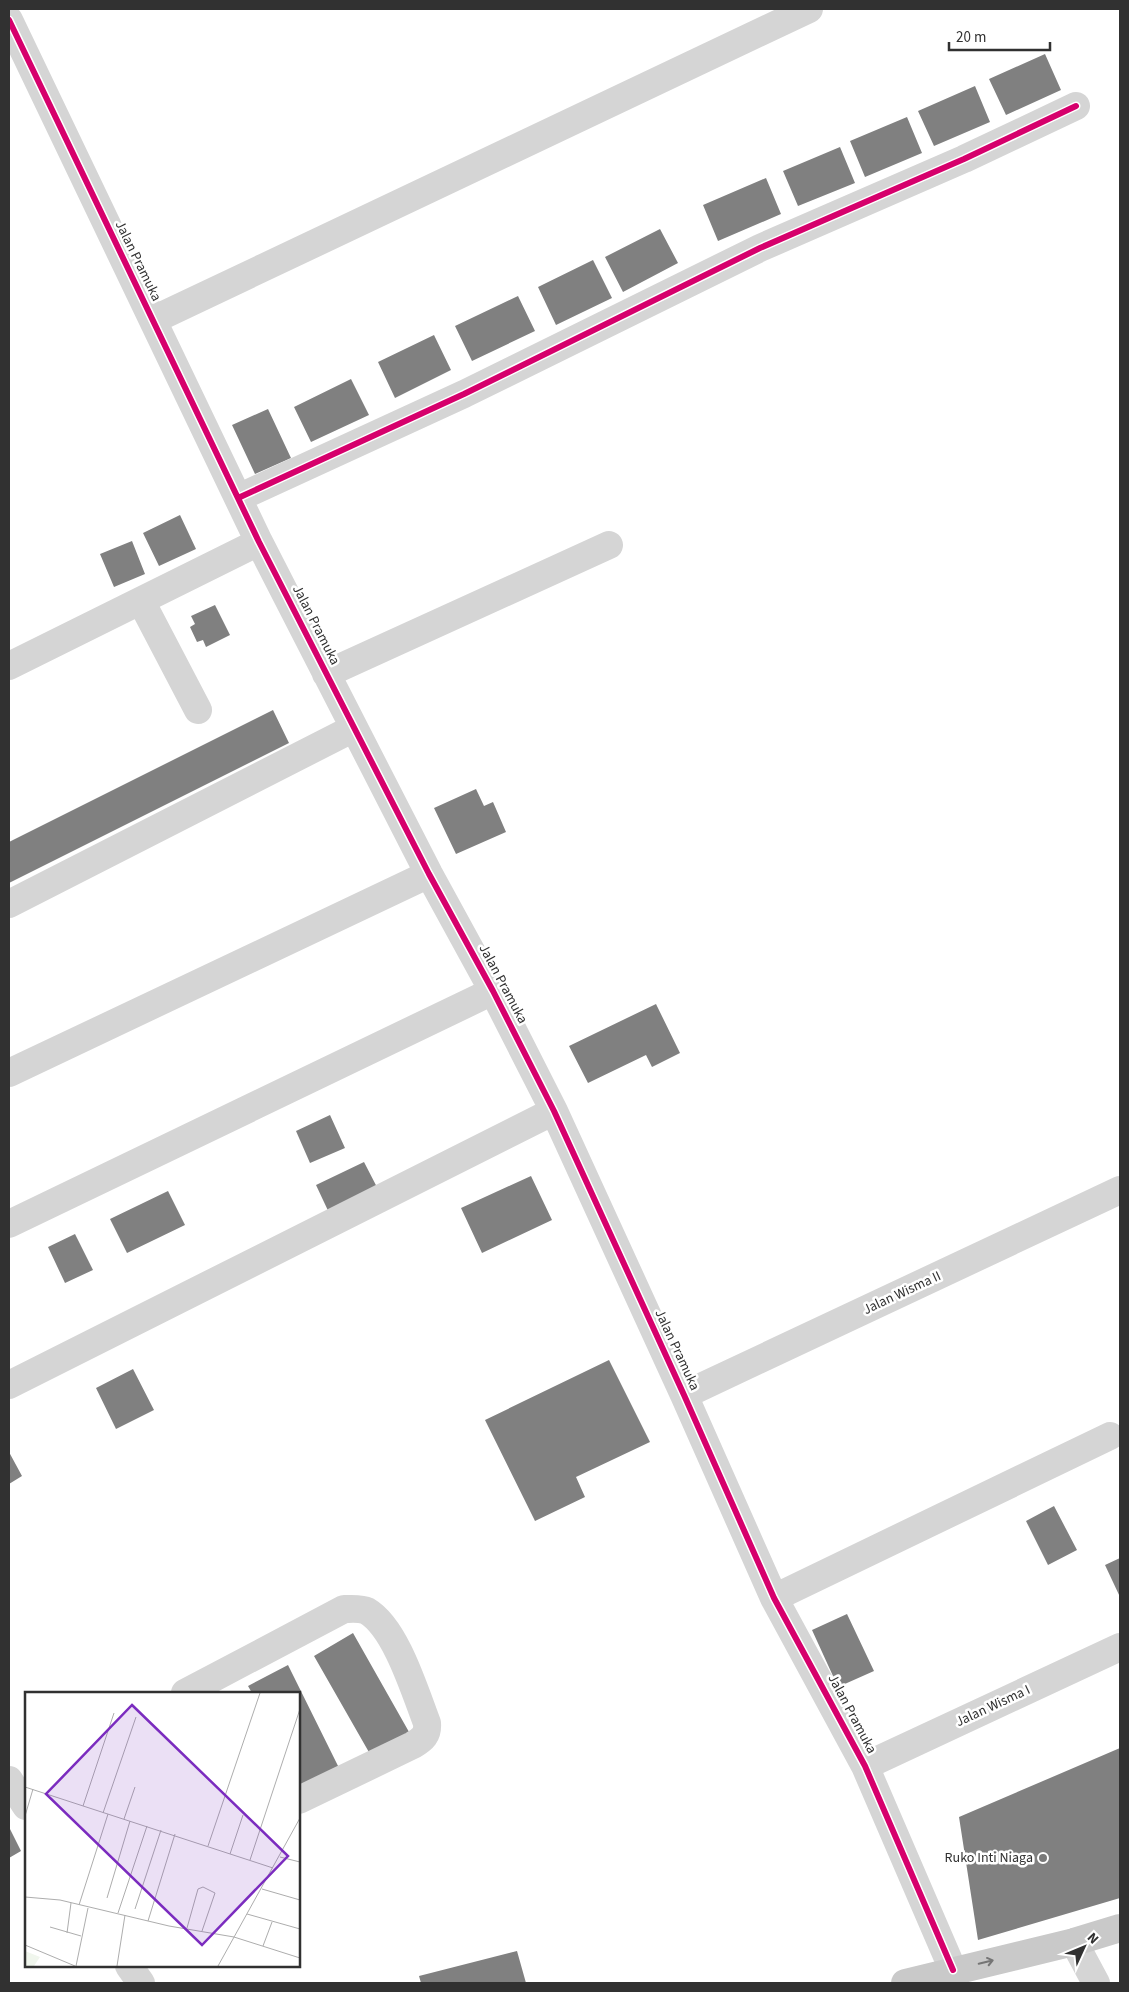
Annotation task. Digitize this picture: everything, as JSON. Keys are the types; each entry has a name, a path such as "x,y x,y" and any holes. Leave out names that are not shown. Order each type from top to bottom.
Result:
{"main road":[{"path":"905,1983 1074,1942 1120,1928"}],"street":[{"path":"152,320 809,9"},
{"name":"Jalan Pramuka","path":"9,20 259,542 554,1111 684,1395 774,1598 865,1766 953,1970"},
{"path":"238,498 464,394 760,248 964,159 1076,106"},
{"path":"9,666 259,542"},
{"path":"326,674 609,544"},
{"path":"141,601 198,710"},
{"path":"9,904 354,728"},
{"path":"9,1073 430,874"},
{"path":"9,1224 493,991"},
{"path":"9,1385 554,1111"},
{"name":"Jalan Wisma II","path":"684,1395 1120,1190"},
{"path":"774,1598 1110,1436"},
{"path":"187,1692 344,1609 366,1610 384,1624 394,1642 427,1724 428,1732 422,1740 413,1745 300,1800"},
{"name":"Jalan Wisma I","path":"865,1766 1120,1647"},
{"path":"1074,1942 1096,1983"},
{"path":"130,1967 140,1983"}],"building":[{"path":"1045,54 1061,90 1006,115 989,79"},
{"path":"975,86 990,122 934,146 918,111"},
{"path":"907,117 922,153 865,177 850,141"},
{"path":"840,147 855,183 798,206 783,171"},
{"path":"766,178 781,214 718,241 703,205"},
{"path":"660,229 678,263 623,292 605,257"},
{"path":"593,260 612,298 556,325 538,287"},
{"path":"518,296 535,331 472,361 455,326"},
{"path":"434,335 451,370 395,398 378,362"},
{"path":"351,379 369,415 311,442 294,407"},
{"path":"268,409 291,458 255,474 232,425"},
{"path":"180,515 196,549 159,566 143,533"},
{"path":"132,541 145,574 114,587 100,554"},
{"path":"215,605 230,635 206,647 203,640 197,642 190,627 195,624 191,616"},
{"path":"273,710 289,743 9,883 9,842"},
{"path":"476,789 484,806 493,802 506,832 456,854 434,808"},
{"path":"656,1004 680,1053 652,1067 646,1055 588,1083 569,1046"},
{"path":"330,1115 345,1148 310,1163 296,1131"},
{"path":"364,1162 380,1193 331,1217 316,1185"},
{"path":"531,1176 552,1220 482,1253 461,1208"},
{"path":"168,1191 185,1225 127,1253 110,1219"},
{"path":"75,1234 93,1270 65,1283 48,1247"},
{"path":"609,1360 650,1442 576,1477 585,1497 535,1521 485,1420"},
{"path":"133,1369 154,1410 116,1429 96,1388"},
{"path":"9,1452 22,1476 9,1484"},
{"path":"1054,1506 1077,1550 1048,1565 1026,1521"},
{"path":"1120,1558 1120,1597 1105,1565"},
{"path":"847,1614 874,1671 838,1687 812,1630"},
{"path":"353,1633 413,1739 374,1761 314,1656"},
{"path":"288,1665 342,1774 300,1786 300,1692 251,1692 248,1686"},
{"name":"Ruko Inti Niaga","path":"1120,1748 1120,1898 978,1940 959,1817"},
{"path":"9,1827 21,1851 9,1858"},
{"path":"517,1951 526,1983 421,1983 419,1976"}],"cycle path":[{"path":"9,20 259,542 429,874 493,991 554,1111 684,1395 774,1598 865,1766 953,1970"},
{"path":"238,498 464,394 760,248 964,159 1076,106"}],"place":[{"name":"Ruko Inti Niaga","path":"1043,1858"}]}
